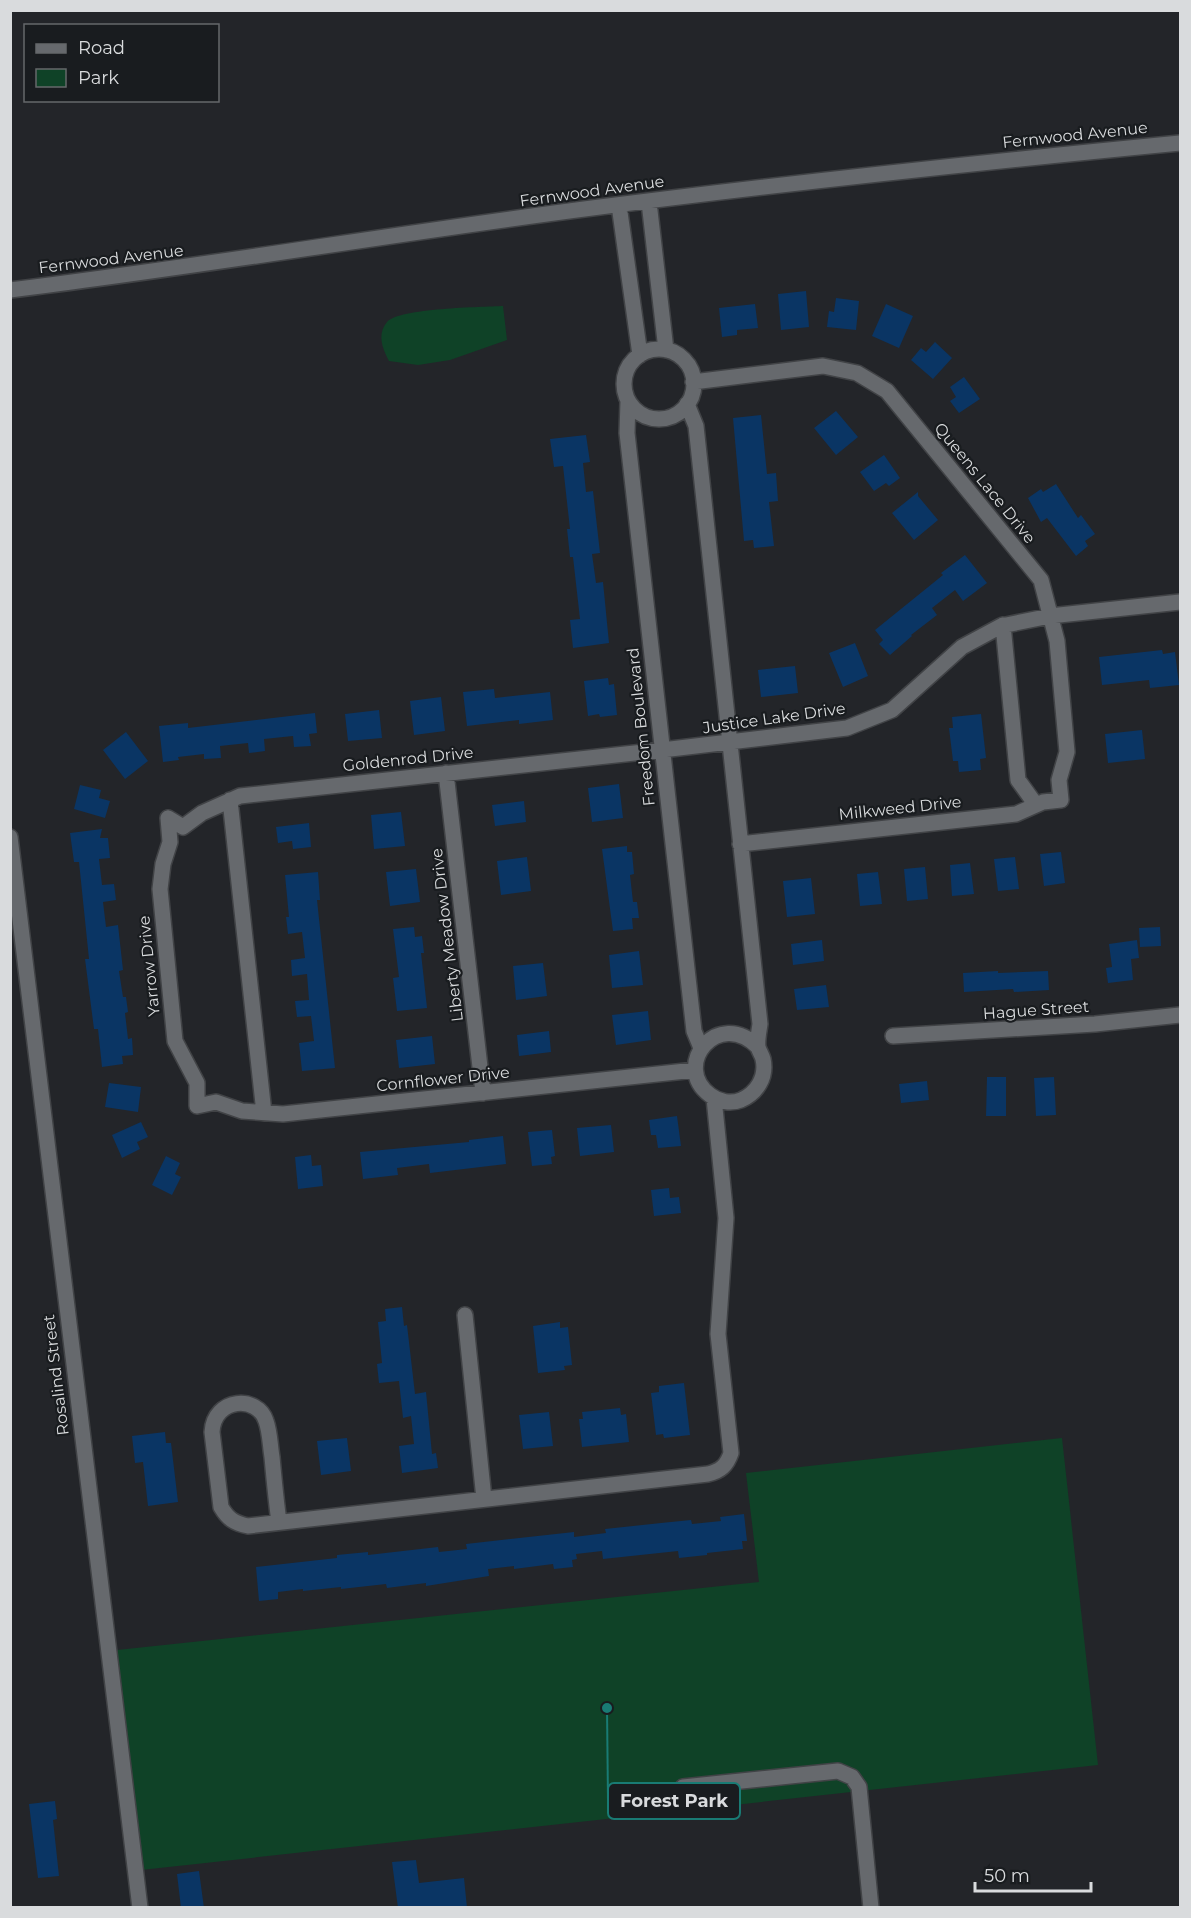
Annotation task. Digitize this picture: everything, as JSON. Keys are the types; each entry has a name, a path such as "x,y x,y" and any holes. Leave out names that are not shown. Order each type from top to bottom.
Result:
{"street":[{"name":"Fernwood Avenue","path":"10,290 164,271 618,205 905,171 1180,143"},
{"path":"649,202 666,350"},
{"path":"618,205 640,355"},
{"path":"654,349 666,350 685,361 691,371 692,393 687,404 679,412 657,419 635,410 624,390 624,378 628,368 640,355 654,349"},
{"name":"Queens Lace Drive","path":"693,382 823,366 857,373 887,391 1041,580 1057,641 1067,752 1059,780 1061,800"},
{"name":"Freedom Boulevard","path":"628,401 627,433 662,750 694,1031 701,1048"},
{"path":"687,404 696,426 760,1024 758,1047"},
{"name":"Justice Lake Drive","path":"662,750 847,728 892,710 962,647 1003,626 1050,616 1180,602"},
{"path":"1003,626 1018,780 1036,805"},
{"name":"Goldenrod Drive","path":"168,818 183,827 202,813 240,796 662,750"},
{"name":"Liberty Meadow Drive","path":"446,773 483,1093"},
{"path":"230,800 264,1113"},
{"name":"Milkweed Drive","path":"740,844 1016,814 1043,802 1061,800"},
{"name":"Yarrow Drive","path":"168,818 170,842 163,864 159,889 175,1041 197,1083 196,1106"},
{"name":"Rosalind Street","path":"10,837 140,1908"},
{"name":"Hague Street","path":"893,1036 1095,1024 1180,1015"},
{"path":"740,1034 750,1039 758,1047 765,1068 756,1090 747,1097 725,1102 705,1091 698,1081 695,1070 697,1059 701,1048 708,1040 718,1035 740,1034"},
{"name":"Cornflower Drive","path":"196,1106 216,1102 242,1111 284,1114 695,1070"},
{"path":"279,1522 264,1414 258,1409 243,1404 224,1407 213,1422 212,1432 221,1507 226,1516 235,1524 248,1526 718,1472 729,1461 731,1452 718,1334 726,1218 714,1098"},
{"path":"465,1315 484,1499"},
{"path":"683,1787 838,1771 852,1777 859,1786 871,1908"}],"green space":[{"path":"503,306 507,340 450,360 418,365 389,361 384,351 382,331 387,322 395,317 442,309"},
{"path":"1062,1438 1098,1765 141,1870 117,1650 759,1582 746,1473"}],"building":[{"path":"806,291 809,327 781,330 778,294"},
{"path":"836,298 859,301 856,330 827,327 829,311 834,312"},
{"path":"755,304 758,328 737,330 737,335 722,337 719,308"},
{"path":"886,304 913,316 899,348 872,336"},
{"path":"935,342 952,358 933,379 911,360 921,348 926,352"},
{"path":"964,377 980,399 959,413 950,401 956,397 950,387"},
{"path":"836,411 858,437 836,455 814,428"},
{"path":"761,415 767,474 776,473 778,501 769,502 774,546 754,548 753,540 744,541 733,418"},
{"path":"586,435 590,462 583,463 586,492 593,491 600,553 592,554 596,583 603,582 609,643 573,648 570,620 580,619 573,557 570,557 567,529 570,529 563,466 554,467 550,439"},
{"path":"884,455 900,478 889,486 886,483 874,491 860,472"},
{"path":"1056,484 1078,518 1081,515 1095,534 1085,541 1088,546 1076,556 1047,518 1041,522 1028,498 1041,489 1043,492"},
{"path":"918,492 918,496 938,520 914,540 892,513"},
{"path":"965,555 987,583 963,601 955,590 932,608 937,615 890,655 879,644 883,640 875,630"},
{"path":"855,643 868,676 843,687 829,653"},
{"path":"1162,650 1163,654 1175,652 1179,685 1150,688 1149,680 1102,685 1099,657"},
{"path":"795,666 798,693 761,697 758,670"},
{"path":"608,678 609,685 614,684 617,715 588,716 584,681"},
{"path":"494,689 495,698 550,692 553,720 519,724 519,720 467,726 463,692"},
{"path":"441,697 445,731 414,735 410,701"},
{"path":"379,710 382,738 348,741 345,714"},
{"path":"315,713 317,733 309,734 311,746 294,747 293,736 264,739 265,751 249,753 248,743 220,746 221,758 204,759 204,754 178,757 179,760 163,762 159,726 188,723 188,728"},
{"path":"981,714 986,758 980,759 981,770 959,772 958,761 953,761 949,728 953,728 952,717"},
{"path":"1142,730 1145,759 1108,763 1105,734"},
{"path":"126,732 148,761 125,779 103,750"},
{"path":"619,784 623,818 592,822 588,788"},
{"path":"80,785 101,790 99,798 110,801 105,818 74,809"},
{"path":"524,801 526,822 495,826 492,805"},
{"path":"401,812 405,846 374,849 371,815"},
{"path":"309,823 311,847 293,849 292,841 278,843 276,827"},
{"path":"102,829 100,838 108,838 110,858 99,859 102,885 114,884 116,900 103,902 106,927 118,925 123,970 119,971 123,997 126,997 128,1039 132,1038 133,1055 122,1056 123,1064 102,1067 98,1029 94,1029 85,959 89,959 79,862 74,862 70,833"},
{"path":"627,846 627,852 632,852 634,874 630,875 633,902 637,902 639,918 632,918 633,929 613,931 602,849"},
{"path":"1061,852 1065,883 1044,886 1040,854"},
{"path":"527,857 531,891 501,895 497,861"},
{"path":"1015,857 1019,889 998,891 994,859"},
{"path":"970,863 974,894 952,896 950,865"},
{"path":"925,867 928,899 907,901 904,869"},
{"path":"416,869 420,902 390,906 386,872"},
{"path":"318,872 320,900 317,900 335,1068 302,1071 299,1043 314,1041 311,1016 297,1017 295,1001 309,1000 307,974 292,976 291,960 305,958 302,932 288,934 286,917 289,917 285,875"},
{"path":"878,872 882,904 860,906 857,874"},
{"path":"811,878 815,914 787,917 783,881"},
{"path":"414,927 415,937 422,936 424,953 421,953 427,1008 397,1011 393,978 399,977 393,929"},
{"path":"1160,927 1161,946 1140,947 1139,928"},
{"path":"822,940 824,961 793,965 791,944"},
{"path":"1137,940 1139,958 1131,959 1133,980 1108,983 1106,968 1112,967 1109,944"},
{"path":"639,951 643,985 612,988 609,955"},
{"path":"543,963 547,996 516,1000 513,966"},
{"path":"998,971 998,973 1048,971 1049,990 1014,992 1013,989 964,992 963,973"},
{"path":"826,985 829,1007 797,1010 794,989"},
{"path":"648,1011 651,1040 616,1045 612,1015"},
{"path":"549,1031 551,1052 519,1056 517,1035"},
{"path":"432,1036 435,1064 399,1068 396,1040"},
{"path":"987,1077 1006,1077 1006,1116 986,1116"},
{"path":"1054,1077 1056,1115 1036,1116 1034,1078"},
{"path":"927,1081 929,1100 901,1103 899,1084"},
{"path":"109,1083 141,1087 138,1112 105,1107"},
{"path":"677,1116 681,1146 658,1148 656,1135 651,1135 649,1120"},
{"path":"141,1122 148,1137 137,1142 140,1149 122,1158 112,1135"},
{"path":"611,1125 614,1152 580,1156 577,1128"},
{"path":"552,1130 555,1156 551,1157 552,1164 532,1166 528,1132"},
{"path":"503,1136 506,1164 430,1173 429,1164 397,1168 398,1175 363,1179 360,1152 469,1142 469,1140"},
{"path":"311,1155 312,1166 321,1165 323,1186 298,1189 295,1157"},
{"path":"166,1156 180,1163 175,1174 181,1177 172,1195 152,1185"},
{"path":"669,1188 670,1198 679,1197 681,1213 654,1216 651,1190"},
{"path":"402,1307 404,1326 407,1325 415,1394 426,1392 432,1454 436,1453 438,1468 402,1473 399,1446 414,1444 411,1416 403,1418 399,1381 379,1383 377,1364 382,1363 378,1322 386,1321 385,1309"},
{"path":"560,1322 560,1328 568,1327 572,1365 564,1366 565,1370 538,1373 533,1326"},
{"path":"684,1383 690,1435 664,1438 663,1434 656,1435 651,1393 659,1392 659,1386"},
{"path":"620,1408 621,1415 626,1414 629,1442 582,1447 579,1419 583,1419 582,1412"},
{"path":"549,1412 553,1446 523,1449 519,1415"},
{"path":"165,1432 166,1443 171,1443 178,1502 148,1506 143,1462 135,1463 132,1436"},
{"path":"347,1438 351,1471 321,1475 317,1441"},
{"path":"744,1514 747,1541 742,1541 743,1549 679,1558 678,1551 603,1559 602,1551 576,1554 577,1559 572,1560 573,1567 554,1569 553,1564 514,1569 514,1566 488,1569 489,1576 426,1586 426,1583 387,1588 386,1584 341,1589 341,1587 303,1591 303,1589 278,1592 278,1599 259,1601 256,1567 337,1558 337,1555 368,1552 368,1555 438,1547 439,1552 467,1549 466,1544 574,1532 574,1537 606,1533 605,1529 691,1520 692,1524 721,1521 720,1517"},
{"path":"55,1801 57,1819 53,1820 59,1876 38,1878 29,1804"},
{"path":"416,1860 419,1883 464,1878 467,1908 398,1908 392,1862"},
{"path":"199,1871 204,1908 181,1908 177,1874"}],"place":[{"name":"Forest Park","path":"607,1708"}]}
